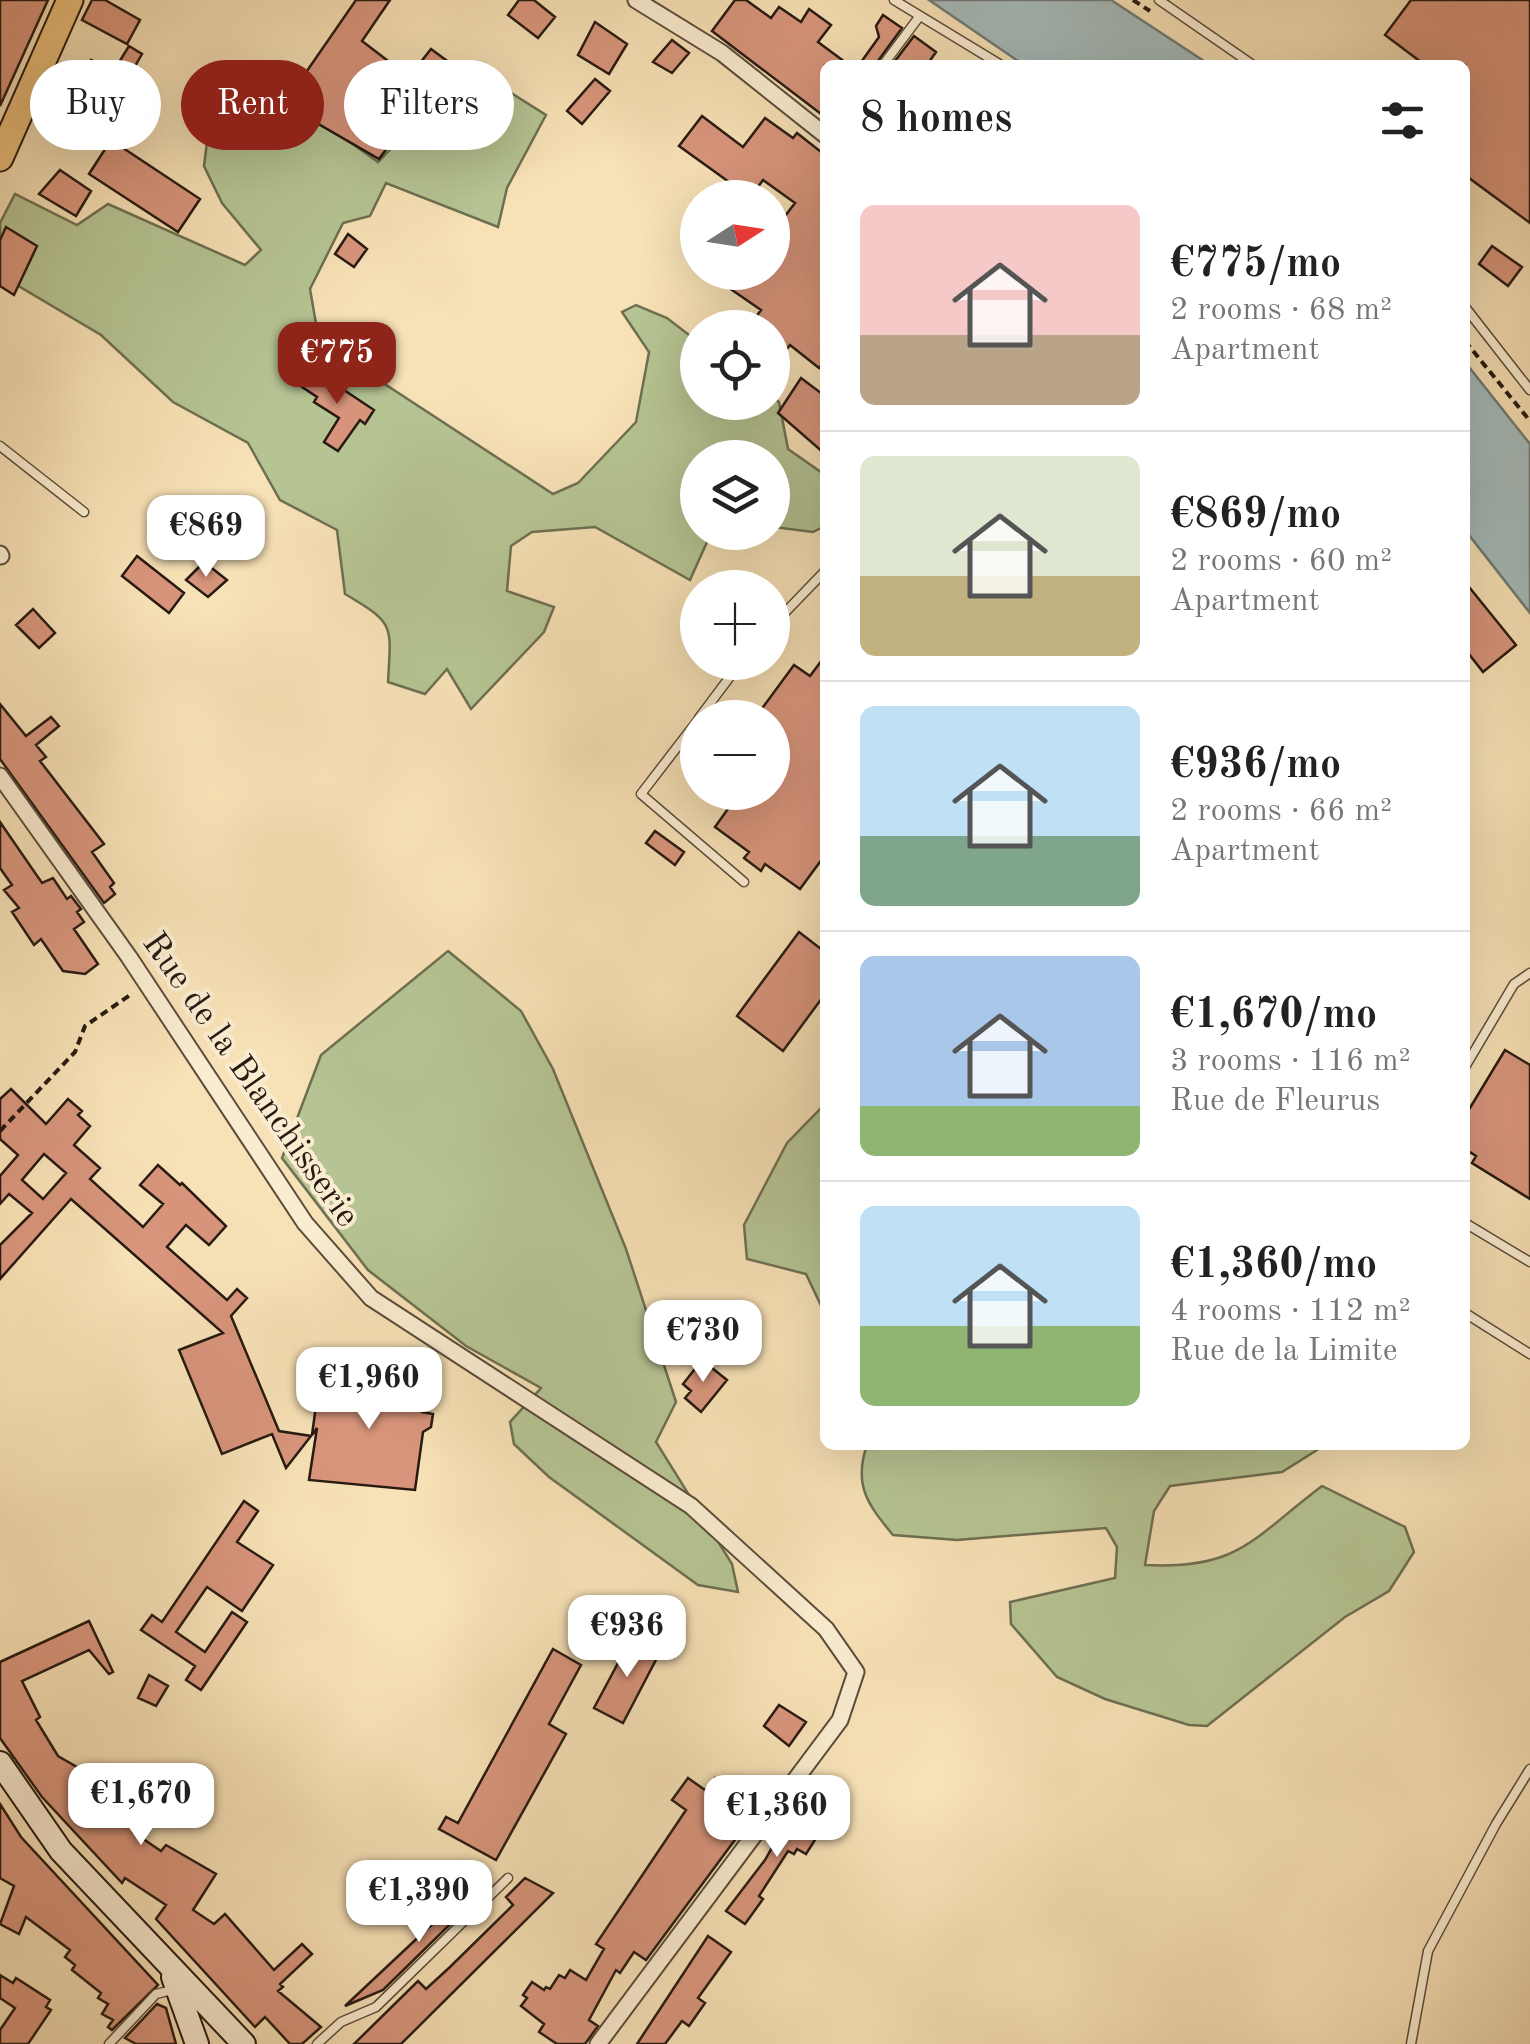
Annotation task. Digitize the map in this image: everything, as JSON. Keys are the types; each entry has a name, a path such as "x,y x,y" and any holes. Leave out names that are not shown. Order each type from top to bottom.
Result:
{"main road":[{"path":"0,158 70,0"},
{"path":"0,1763 61,1851 174,1979 244,2044"},
{"path":"174,1979 196,2044"}],"street":[{"path":"636,0 722,53 820,131"},
{"name":"Rue de la Blanchisserie","path":"0,776 146,984 305,1222 371,1298 691,1506 826,1629 856,1672 840,1720 598,2044"}],"lane":[{"path":"894,0 992,60"},
{"path":"1159,0 1246,60"},
{"path":"887,60 919,17"},
{"path":"1470,313 1530,390"},
{"path":"0,446 84,512"},
{"path":"790,607 820,576"},
{"path":"712,700 727,680"},
{"path":"680,743 641,794 744,882"},
{"path":"1470,1059 1514,984 1530,973"},
{"path":"1470,1226 1530,1262"},
{"path":"1470,1316 1530,1354"},
{"path":"1411,2044 1428,1951 1530,1769"},
{"path":"317,2044 340,2022 376,2007 508,1878"},
{"path":"109,2044 174,1979"}],"path":[{"path":"1470,347 1530,421"},
{"path":"0,1131 75,1052 84,1026 146,984"}],"green space":[{"path":"514,95 546,115 507,188 498,227 386,183 370,216 343,223 310,289 319,341 553,494 578,483 636,422 649,352 622,312 636,305 680,328 680,420 782,420 786,440 680,440 680,550 703,550 694,570 680,570 680,574 595,527 532,532 511,546 507,591 554,607 544,632 471,709 447,669 425,694 388,682 387,628 374,612 345,594 337,530 280,500 248,443 173,402 101,335 0,275 0,223 15,194 77,225 108,204 245,265 261,250 222,203 204,166 206,150 324,150 324,123 344,138 344,150 361,150 378,162 390,150 514,150"},
{"path":"790,450 820,471 820,528 813,532 790,529"},
{"path":"448,951 521,1011 553,1069 626,1249 676,1402 656,1442 732,1564 738,1592 698,1585 549,1477 514,1444 510,1422 541,1388 466,1346 368,1270 282,1158 321,1055"},
{"path":"820,1109 820,1303 806,1274 747,1259 744,1225 787,1143"},
{"path":"866,1450 1317,1450 1282,1472 1170,1486 1154,1511 1145,1565 1177,1565 1224,1556 1260,1535 1322,1486 1405,1527 1414,1552 1389,1591 1345,1617 1207,1726 1189,1725 1105,1699 1057,1677 1011,1624 1010,1602 1115,1578 1117,1547 1106,1528 957,1540 893,1535 865,1494"}],"shaded area":[{"path":"929,0 1111,0 1202,60 1017,60"},
{"path":"1470,368 1530,444 1530,613 1470,536"}],"building":[{"path":"0,0 48,0 0,106"},
{"path":"92,0 105,0 140,20 127,44 82,20"},
{"path":"356,0 390,0 362,41 387,60 344,60 344,139 324,127 324,60 314,60"},
{"path":"519,0 534,0 555,17 538,38 508,15"},
{"path":"735,0 746,0 771,18 779,7 801,22 809,9 831,25 818,42 842,60 820,60 820,113 712,31"},
{"path":"1411,0 1530,0 1530,223 1470,179 1470,60 1418,60 1385,35"},
{"path":"883,15 902,28 879,60 863,60 879,37 876,26"},
{"path":"595,22 627,44 609,74 578,55"},
{"path":"914,36 936,52 930,60 896,60"},
{"path":"672,40 689,53 672,73 653,62"},
{"path":"129,46 142,54 139,60 120,60"},
{"path":"431,49 446,60 422,60"},
{"path":"595,79 610,91 582,124 567,111"},
{"path":"702,116 743,147 765,118 793,138 797,133 820,151 819,368 790,345 790,310 761,310 732,290 790,290 790,210 795,203 790,199 790,180 726,180 679,146"},
{"path":"105,150 126,150 200,199 178,232 89,174"},
{"path":"363,150 386,150 379,159"},
{"path":"60,170 91,191 76,216 39,194"},
{"path":"6,227 37,246 14,295 0,286 0,240"},
{"path":"348,234 367,249 354,267 335,254"},
{"path":"1492,246 1522,267 1508,286 1479,264"},
{"path":"311,368 374,410 365,424 360,420 338,451 324,442 339,418 314,402 317,397 299,385"},
{"path":"801,378 820,392 820,450 786,420 790,420 790,395"},
{"path":"137,556 184,593 169,613 122,576"},
{"path":"204,562 227,580 208,597 186,580"},
{"path":"1470,588 1516,645 1483,672 1470,655"},
{"path":"33,609 55,633 39,648 16,625"},
{"path":"820,663 820,862 800,889 765,864 761,871 744,858 749,852 715,827 727,810 790,810 790,700 768,700 783,680 790,680 794,665 810,676"},
{"path":"0,704 26,736 51,717 59,726 36,745 46,757 40,761 104,844 92,852 114,883 110,887 115,894 104,903 0,759"},
{"path":"0,822 42,883 53,878 67,899 71,896 81,909 77,912 84,922 74,929 98,964 85,974 63,971 41,939 34,945 12,912 19,908 4,890 12,885 0,868"},
{"path":"655,831 684,852 675,865 646,843"},
{"path":"799,932 820,948 820,1001 783,1051 737,1016"},
{"path":"1505,1050 1530,1065 1530,1199 1472,1163 1476,1156 1470,1152 1470,1108"},
{"path":"11,1089 46,1124 68,1099 82,1111 78,1115 90,1126 74,1145 100,1168 90,1179 143,1227 163,1204 140,1185 158,1165 226,1226 209,1245 186,1225 167,1247 227,1300 237,1289 247,1298 231,1316 279,1431 311,1436 286,1468 272,1434 222,1454 179,1350 223,1333 71,1199 0,1279 0,1245 32,1213 9,1194 0,1204 0,1176 18,1155 0,1139 0,1099","holes":["44,1154 66,1173 43,1199 22,1180"]},
{"path":"702,1360 727,1380 701,1412 685,1398 691,1391 683,1384"},
{"path":"324,1371 426,1385 422,1412 433,1414 431,1427 423,1432 415,1490 309,1480 317,1398"},
{"path":"244,1501 258,1511 237,1542 273,1565 242,1611 207,1587 176,1632 205,1652 232,1612 247,1622 201,1690 186,1680 195,1666 141,1630 152,1615 162,1622"},
{"path":"89,1621 113,1672 109,1674 89,1650 22,1681 40,1717 36,1720 58,1756 122,1793 117,1803 125,1808 122,1814 130,1819 127,1824 135,1829 133,1832 161,1851 166,1845 216,1874 193,1910 214,1924 225,1914 274,1970 302,1944 312,1954 280,1984 283,1987 278,1991 321,2027 302,2044 290,2044 265,2017 255,2027 156,1919 166,1905 125,1878 122,1883 42,1797 0,1738 0,1662"},
{"path":"632,1637 660,1652 623,1723 594,1708"},
{"path":"553,1649 581,1665 549,1724 566,1734 496,1860 439,1829 446,1817 458,1823"},
{"path":"149,1675 168,1686 156,1706 138,1698"},
{"path":"779,1705 806,1722 789,1746 764,1726"},
{"path":"688,1778 705,1790 715,1778 735,1793 718,1817 740,1833 646,1960 634,1952 620,1973 616,1970 589,2020 598,2026 585,2044 557,2044 539,2032 544,2024 521,2006 527,1998 523,1995 532,1982 544,1990 550,1989 559,1975 565,1978 570,1970 586,1980 604,1949 596,1944 686,1810 672,1800"},
{"path":"797,1803 825,1824 806,1854 797,1849 794,1854 788,1851 745,1924 726,1911 765,1860"},
{"path":"0,1804 21,1837 158,1985 112,2030 108,2027 113,2020 102,2014 108,2004 98,1998 101,1993 72,1970 75,1965 65,1957 70,1950 26,1917 19,1934 0,1924 14,1886 0,1878"},
{"path":"525,1878 553,1893 401,2044 354,2044 418,1981 426,1989 450,1967 513,1905 506,1897"},
{"path":"475,1884 483,1892 383,1990 345,2006"},
{"path":"708,1936 731,1952 698,1998 705,2003 689,2026 682,2021 665,2044 637,2044"},
{"path":"0,1975 13,1983 16,1978 50,2000 46,2007 51,2010 28,2044 0,2044 0,2030 15,2008 0,1998"},
{"path":"157,2004 166,2008 176,2044 136,2044 125,2038"}]}
